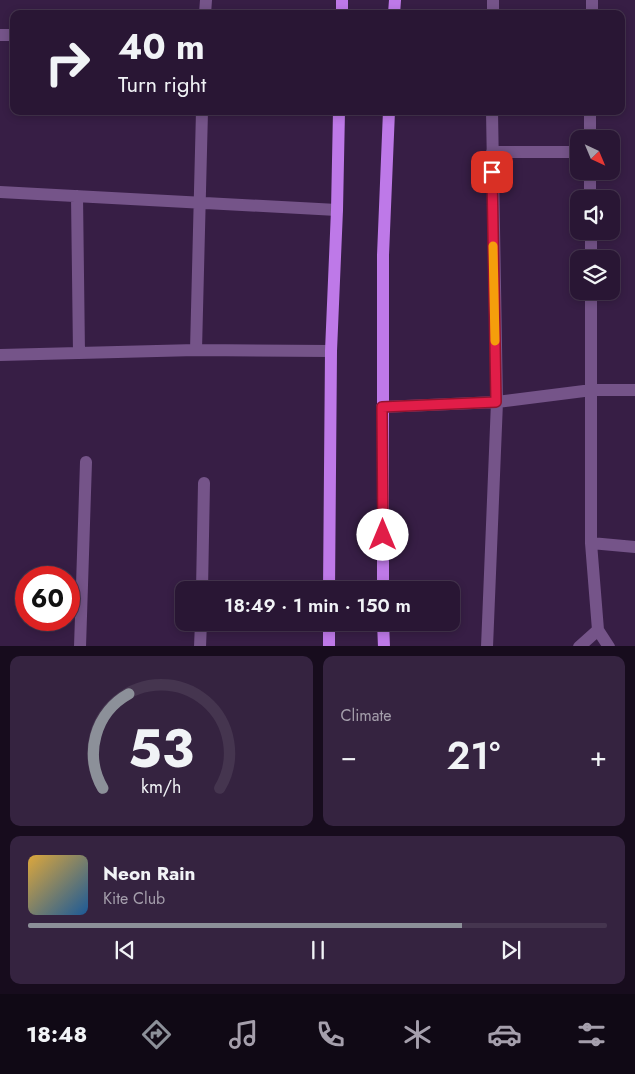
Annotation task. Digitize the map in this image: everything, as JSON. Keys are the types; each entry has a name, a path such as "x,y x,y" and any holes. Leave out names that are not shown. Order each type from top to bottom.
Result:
{"main road":[{"path":"330,581 331,351 339,115"},
{"path":"383,581 383,255 389,115"},
{"path":"329,631 329,646"},
{"path":"383,631 384,646"}],"street":[{"path":"196,350 202,115"},
{"path":"487,646 496,402 492,115"},
{"path":"590,115 590,130"},
{"path":"492,152 570,152"},
{"path":"0,192 337,210"},
{"path":"77,196 79,353"},
{"path":"591,300 591,543 598,630 610,646"},
{"path":"0,356 196,350 331,351"},
{"path":"382,407 496,402 592,390 635,390"},
{"path":"80,646 86,462"},
{"path":"202,581 204,483"},
{"path":"591,543 635,547"},
{"path":"579,646 598,630"},
{"path":"200,646 201,631"}],"slow traffic":[{"path":"493,246 495,341"}],"route":[{"path":"383,535 382,407 496,402 492,172"}]}
